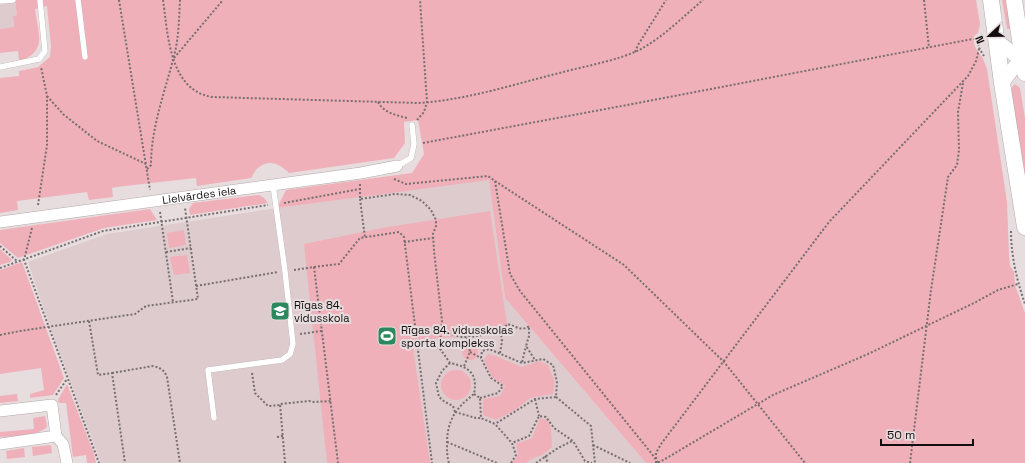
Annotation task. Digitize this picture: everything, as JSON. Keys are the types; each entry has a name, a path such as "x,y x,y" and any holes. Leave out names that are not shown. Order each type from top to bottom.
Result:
{"main road":[{"path":"991,0 991,39 1002,83 1025,227"},
{"path":"1014,0 1024,63"},
{"path":"1018,0 1020,7 1025,13"}],"street":[{"path":"991,39 1024,63 1011,71 1002,83"},
{"name":"Lielvārdes iela","path":"0,222 35,216 152,202 361,173 397,166"},
{"path":"0,411 52,405 56,436 63,444 67,463"},
{"path":"0,444 56,436"}],"lane":[{"path":"0,1 13,0"},
{"path":"0,66 39,59 45,51 40,0"},
{"path":"78,0 85,57"},
{"path":"397,166 411,158 414,144 412,125"},
{"path":"214,418 208,370 282,360 290,354 293,344 273,185"}],"path":[{"path":"119,0 152,202"},
{"path":"163,0 170,51 173,59 179,74 186,84 199,94 206,96 378,102 438,102 479,94 600,63 635,52 652,42 703,0"},
{"path":"147,169 151,165 156,122 177,45 180,0"},
{"path":"173,59 223,0"},
{"path":"378,102 383,109 390,113 407,118 412,125 424,112 427,102 420,0"},
{"path":"635,52 666,0"},
{"path":"924,0 929,48"},
{"path":"414,144 976,39 991,39"},
{"path":"657,462 656,453 661,444 828,222 963,82 976,61 979,49"},
{"path":"39,59 48,96 48,145 40,198 24,260 99,463"},
{"path":"910,463 927,324 948,177 957,165 959,150 958,112 963,82"},
{"path":"48,96 63,114 96,141 146,164"},
{"path":"375,170 406,184 488,176 624,265 724,362 805,463"},
{"path":"361,173 360,199 365,238"},
{"path":"495,181 510,274 520,291 657,462"},
{"path":"0,268 103,231 276,204 360,189"},
{"path":"360,199 395,194 410,195 422,201 431,210 436,220 433,238 442,321 440,343 441,350"},
{"path":"0,335 135,314 146,306 198,299 188,222"},
{"path":"162,226 173,302"},
{"path":"196,286 285,271 339,264 360,238 399,232 404,237 432,463"},
{"path":"404,242 433,238"},
{"path":"0,246 18,262"},
{"path":"166,252 191,248"},
{"path":"314,268 338,463"},
{"path":"657,462 660,462 757,403 827,370 868,354 998,290 1018,284"},
{"path":"89,321 98,375 153,366 160,368 164,372 167,377 180,463"},
{"path":"442,329 457,337 467,337 500,334 508,324 522,330 525,330 529,326 529,336 522,363"},
{"path":"293,335 322,331"},
{"path":"500,334 502,341 500,353"},
{"path":"464,366 470,352 467,337"},
{"path":"417,347 434,345 441,350 450,363 464,366 469,370 476,385 474,394 455,412 449,425 447,442 449,463"},
{"path":"526,346 535,360"},
{"path":"474,394 480,398 498,393 502,386 491,378 481,358 482,351 489,349 522,363 543,359 553,365 557,382 556,397"},
{"path":"470,352 481,358"},
{"path":"450,363 442,371 436,383 439,397 453,406 455,412"},
{"path":"251,364 255,393 268,406 309,401 331,401"},
{"path":"112,373 125,463"},
{"path":"54,398 67,379"},
{"path":"496,424 535,399 556,397 591,426 594,463 584,462 573,441 554,428 546,417 540,416"},
{"path":"480,398 481,418"},
{"path":"512,443 529,436 540,416 535,399"},
{"path":"280,404 285,463"},
{"path":"455,412 481,418 496,424 512,443 516,454 511,463"},
{"path":"277,437 283,436"},
{"path":"536,463 545,456 573,441"},
{"path":"447,442 497,463"},
{"path":"593,445 630,463"},
{"path":"545,456 548,463"}],"shaded area":[{"path":"0,0 15,0 17,15 13,16 14,27 0,29"},
{"path":"15,0 976,0 980,24 978,33 974,36 974,43 975,47 983,58 987,69 1007,202 1010,266 1014,272 1015,285 1025,313 1025,463 646,463 505,298 489,180 277,208 286,190 412,173 424,154 418,120 404,122 405,143 394,158 289,173 279,165 266,163 255,171 251,178 197,186 196,178 116,187 112,188 113,197 89,200 87,192 17,201 18,210 0,213 0,78 19,76 19,71 38,67 50,57 51,46 47,6 35,9 39,41 38,47 34,52 28,57 19,61 18,51 0,53 0,29 14,27 13,16 17,15"},
{"path":"1002,0 1007,0 1011,29 1007,29"},
{"path":"1015,84 1020,88 1025,118 1025,189 1011,91"},
{"name":"Rīgas 84. vidusskola","path":"489,179 505,298 646,463 101,463 50,327 28,262 107,234 277,208"},
{"path":"259,195 268,203 190,215 189,209 193,203"},
{"path":"150,209 157,220 104,228 18,258 0,243 0,230"},
{"name":"Rīgas 84. vidusskolas sporta komplekss","path":"490,211 508,331 412,341 430,463 327,463 304,244 382,228"},
{"path":"184,230 186,245 169,248 167,233"},
{"path":"0,249 12,260 10,262 0,265"},
{"path":"187,255 190,273 174,275 170,257"},
{"path":"22,262 64,378 53,395 30,398 30,394 44,390 41,368 0,374 0,270"},
{"path":"470,344 476,346 478,352 476,358 470,360 464,358 462,352 464,346"},
{"path":"488,354 522,367 539,361 548,365 555,382 553,394 530,398 515,410 496,420 483,415 483,399 500,396 505,386 492,377 484,360"},
{"path":"456,370 467,374 471,385 467,396 456,400 445,396 441,385 445,374"},
{"path":"67,384 94,454 96,463 87,463 86,455 73,457 66,403 59,403 58,400"},
{"path":"17,394 18,401 0,403 0,396"},
{"path":"45,416 47,427 37,433 0,437 0,432 34,429 33,418"},
{"path":"540,418 547,420 551,427 552,447 542,455 531,459 526,463 512,463 518,455 516,444 532,438"},
{"path":"51,445 52,453 33,456 32,447"},
{"path":"24,448 25,457 7,459 6,451"}],"place":[{"name":"Rīgas 84. vidusskola","path":"280,311"},
{"name":"Rīgas 84. vidusskolas sporta komplekss","path":"387,336"}]}
